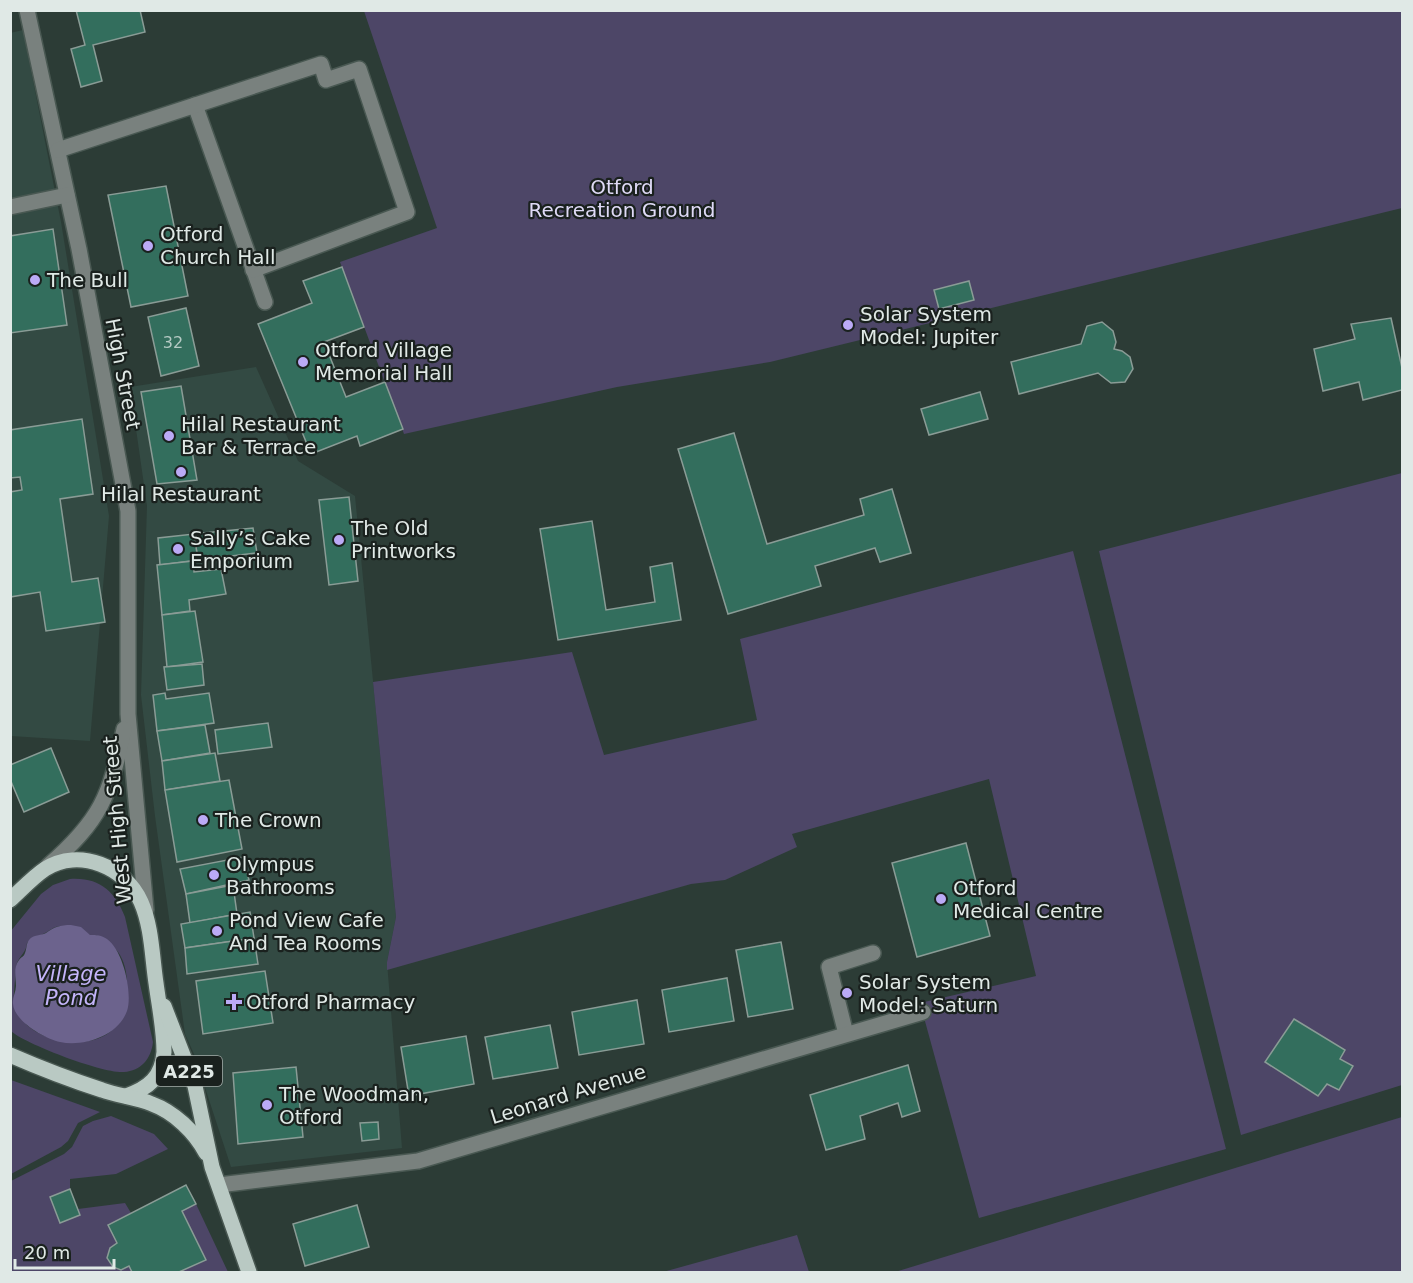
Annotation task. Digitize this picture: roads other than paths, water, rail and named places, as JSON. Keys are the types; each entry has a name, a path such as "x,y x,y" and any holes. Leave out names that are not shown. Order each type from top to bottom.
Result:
{"main road":[{"name":"A225","path":"13,897 44,870 57,863 79,860 100,864 111,869 135,890 142,903 148,925 164,1043 163,1060 152,1082 142,1090 126,1096"},
{"name":"A225","path":"156,983 195,1086 210,1161 249,1272"},
{"name":"A225","path":"10,1055 100,1090 152,1104 170,1114 194,1136 210,1161"}],"street":[{"name":"High Street","path":"27,10 58,150 128,511 128,714"},
{"path":"58,150 321,64 326,80 359,69 407,212 253,270"},
{"path":"195,105 265,302"},
{"path":"10,207 67,195"},
{"name":"West High Street","path":"44,870 83,834 102,807 128,714"},
{"name":"West High Street","path":"128,714 148,925"},
{"path":"846,1034 829,968 873,953"},
{"name":"Leonard Avenue","path":"219,1185 418,1161 923,1012"}],"water":[{"name":"Village Pond","path":"71,925 81,927 90,935 103,937 113,945 122,962 129,994 127,1011 123,1020 116,1027 99,1038 79,1043 60,1042 39,1033 24,1023 15,1010 13,1002 16,988 16,966 24,955 29,940 57,927"}],"place":[{"name":"Otford Church Hall","path":"148,246"},
{"name":"The Bull","path":"35,280"},
{"name":"Solar System Model: Jupiter","path":"848,325"},
{"name":"Otford Village Memorial Hall","path":"303,362"},
{"name":"Hilal Restaurant Bar & Terrace","path":"169,436"},
{"name":"Hilal Restaurant","path":"181,472"},
{"name":"The Old Printworks","path":"339,540"},
{"name":"Sally’s Cake Emporium","path":"178,549"},
{"name":"The Crown","path":"203,820"},
{"name":"Olympus Bathrooms","path":"214,875"},
{"name":"Otford Medical Centre","path":"941,899"},
{"name":"Pond View Cafe And Tea Rooms","path":"217,931"},
{"name":"Solar System Model: Saturn","path":"847,993"},
{"name":"Otford Pharmacy","path":"234,1002"},
{"name":"The Woodman, Otford","path":"267,1105"}],"park label":[{"name":"Otford Recreation Ground","path":"622,198"}]}
